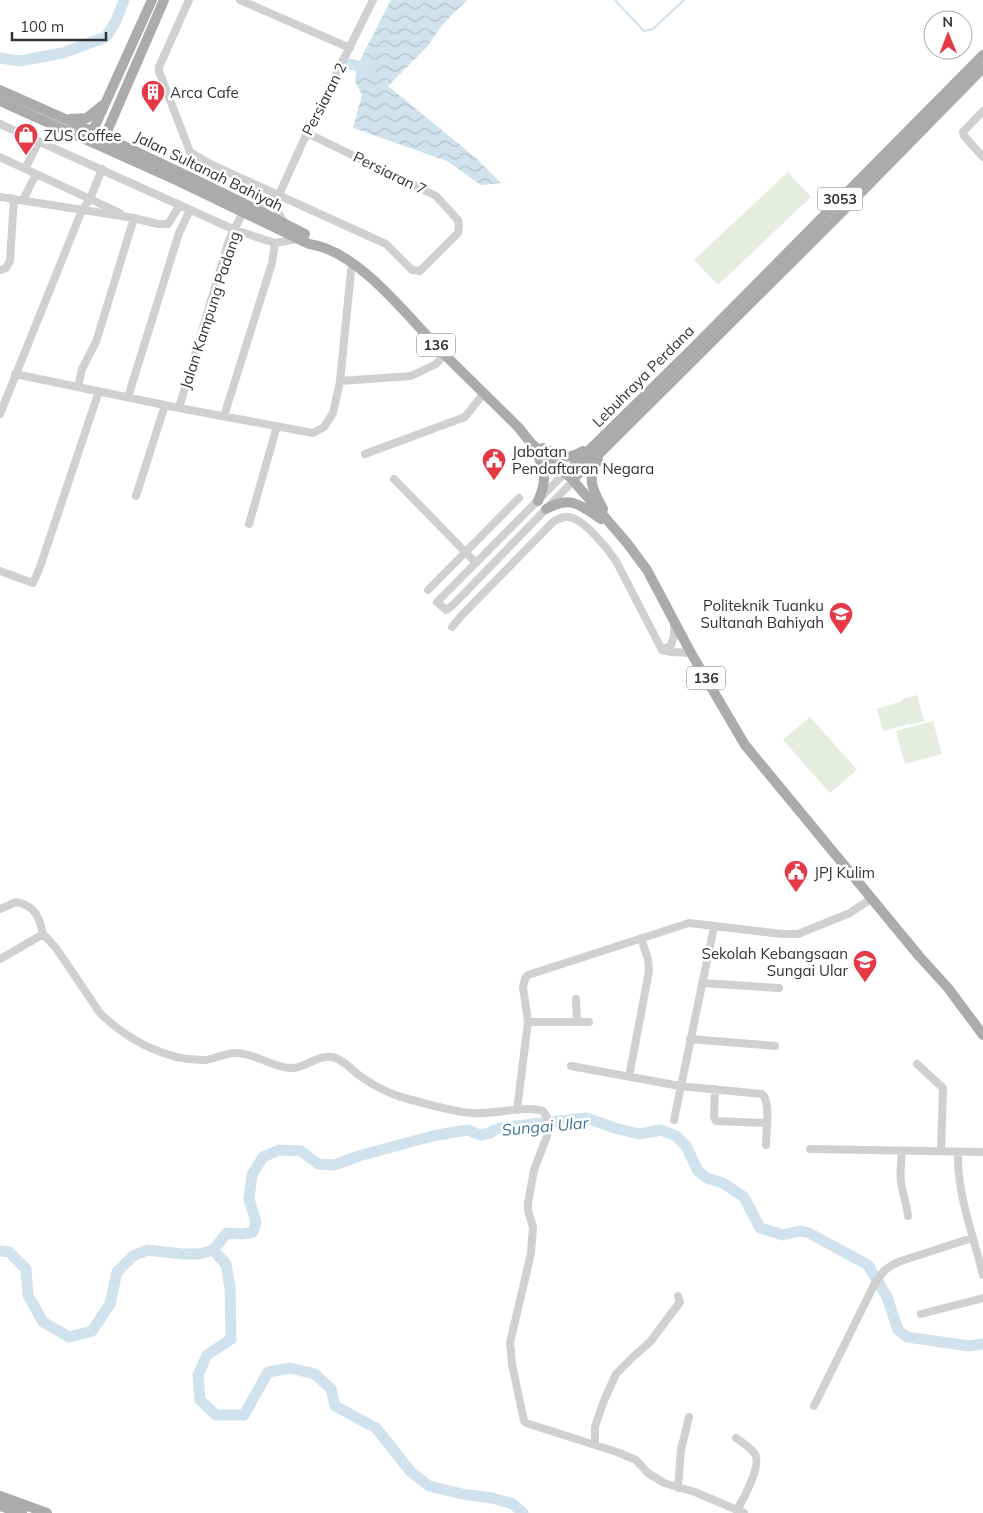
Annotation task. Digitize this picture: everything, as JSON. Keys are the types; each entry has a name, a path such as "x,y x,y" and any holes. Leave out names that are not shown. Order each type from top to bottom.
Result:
{"main road":[{"path":"90,136 152,0"},
{"path":"102,142 164,0"},
{"name":"Lebuhraya Perdana","path":"570,477 582,472 615,425 983,55"},
{"name":"Lebuhraya Perdana","path":"570,477 574,465 607,439 679,376 983,68"},
{"name":"Jalan Sultanah Bahiyah","path":"0,90 64,118 90,136"},
{"name":"Jalan Sultanah Bahiyah","path":"0,101 90,136 247,210 285,224 312,238 320,245 366,273 531,442 570,477 627,543 647,570 745,745 919,956 948,988 983,1035"},
{"path":"64,118 86,118 101,108 107,101"},
{"path":"118,106 115,131 122,146"},
{"name":"Jalan Sultanah Bahiyah","path":"102,142 122,146 299,239 309,244 320,245"},
{"path":"615,425 634,413 663,385 679,376 684,364 697,344"},
{"path":"531,442 568,458 607,439"},
{"path":"607,439 595,466 591,481 611,524"},
{"path":"531,442 544,471 544,488 538,501"},
{"path":"546,509 557,503 570,502 577,504 611,524"},
{"path":"0,1496 47,1513"},
{"path":"0,1506 22,1513"}],"street":[{"path":"190,0 159,66 159,72 190,152 210,164 278,197"},
{"path":"240,0 350,48"},
{"name":"Persiaran 2","path":"278,197 307,133 373,0"},
{"path":"983,111 963,132 964,136 983,157"},
{"path":"0,124 235,230 275,243 299,239"},
{"name":"Persiaran 7","path":"278,197 386,244 412,270 420,271 458,233 458,220 436,196 307,133"},
{"path":"25,169 39,141"},
{"path":"0,157 132,218"},
{"path":"0,414 82,210 90,199 102,170"},
{"path":"23,200 36,174"},
{"path":"0,192 14,199"},
{"path":"0,197 132,218 158,224 168,224 180,205"},
{"path":"247,210 264,208 278,197"},
{"path":"278,197 279,216 285,224"},
{"path":"0,270 6,268 10,261 14,199"},
{"path":"128,397 179,233 190,210"},
{"name":"Jalan Kampung Padang","path":"179,408 230,240 247,210"},
{"path":"78,387 82,368 96,342 132,218"},
{"path":"224,416 272,262 275,243"},
{"path":"15,374 179,408 313,433 324,428 333,413 340,381 351,271 354,264"},
{"path":"340,381 411,376 436,364 445,354"},
{"path":"0,571 33,583 99,391"},
{"path":"365,454 465,417 484,393"},
{"path":"136,496 165,405"},
{"path":"249,524 277,426"},
{"path":"570,477 546,509 453,605 446,610 436,602 538,501 570,477"},
{"path":"394,479 476,563"},
{"path":"428,590 519,498"},
{"path":"452,627 554,521 563,517 571,517 579,521 612,554 662,650 692,653"},
{"path":"453,605 462,615"},
{"path":"662,650 671,645 674,636 674,620"},
{"path":"517,1110 528,1022 523,987 528,975 689,923 782,934 798,934 850,913 872,898"},
{"path":"0,909 16,902 29,907 38,916 43,935 56,948 100,1013 113,1025 154,1050 180,1057 203,1060 237,1052 290,1068 304,1066 313,1060 324,1057 333,1057 339,1059 363,1078 385,1090 406,1098 470,1113 517,1110 539,1110 545,1113 548,1129 546,1142 531,1179 528,1203 528,1211 533,1227 531,1253 510,1343 522,1418 526,1424 595,1445 636,1460 648,1474 664,1484 695,1492 741,1512 756,1458 754,1453 736,1438"},
{"path":"674,1120 714,927"},
{"path":"0,959 43,935"},
{"path":"629,1077 649,971 648,959 641,938"},
{"path":"702,983 779,988"},
{"path":"576,999 577,1022"},
{"path":"528,1022 589,1022"},
{"path":"690,1039 775,1046"},
{"path":"917,1064 943,1088 941,1151"},
{"path":"571,1066 680,1086 762,1094 766,1097 767,1104 766,1145"},
{"path":"715,1089 714,1117 716,1121 767,1123"},
{"path":"810,1149 983,1152"},
{"path":"902,1151 900,1171 902,1187 908,1206 908,1216"},
{"path":"958,1152 961,1195 983,1274"},
{"path":"814,1406 875,1283 884,1271 892,1265 972,1238"},
{"path":"595,1445 595,1427 616,1374 650,1342 680,1302 678,1296"},
{"path":"921,1314 983,1298"},
{"path":"678,1488 681,1450 689,1417"}],"shaded area":[{"path":"788,172 811,197 718,285 694,260"},
{"path":"917,695 924,721 883,731 877,709"},
{"path":"810,717 857,770 830,793 783,740"},
{"path":"933,721 942,754 905,764 896,731"}],"water":[{"path":"391,0 467,0 442,25 427,47 388,86 476,158 501,183 481,185 447,161 353,128 362,95 355,81 357,66"}],"waterway":[{"path":"0,58 19,61 63,53 106,37 116,21 124,0"},
{"path":"615,0 644,31 653,29 684,0"},
{"path":"351,64 370,70"},
{"name":"Sungai Ular","path":"213,1250 227,1233 243,1234 253,1232 256,1222 249,1199 252,1175 263,1157 279,1150 301,1151 318,1164 334,1165 362,1155 437,1135 468,1130 480,1135 506,1127 586,1118 639,1134 661,1130 676,1136 686,1146 698,1171 707,1178 723,1183 744,1197 760,1228 783,1235 800,1231 809,1233 868,1265 887,1297 898,1330 907,1337 969,1346 983,1344"},
{"path":"0,1251 9,1252 26,1269 28,1295 43,1322 69,1337 92,1331 110,1304 117,1272 133,1256 147,1250 182,1254 199,1254 213,1250"},
{"path":"213,1250 226,1264 230,1288 231,1339 207,1355 198,1375 200,1400 216,1415 244,1415 268,1372 290,1368 315,1374 331,1389 335,1406 376,1428 411,1472 429,1486 513,1504 523,1513"}],"place":[{"name":"Arca Cafe","path":"153,113"},
{"name":"ZUS Coffee","path":"26,156"},
{"name":"Jabatan Pendaftaran Negara","path":"494,481"},
{"name":"Politeknik Tuanku Sultanah Bahiyah","path":"841,635"},
{"name":"JPJ Kulim","path":"796,893"},
{"name":"Sekolah Kebangsaan Sungai Ular","path":"865,983"}]}
